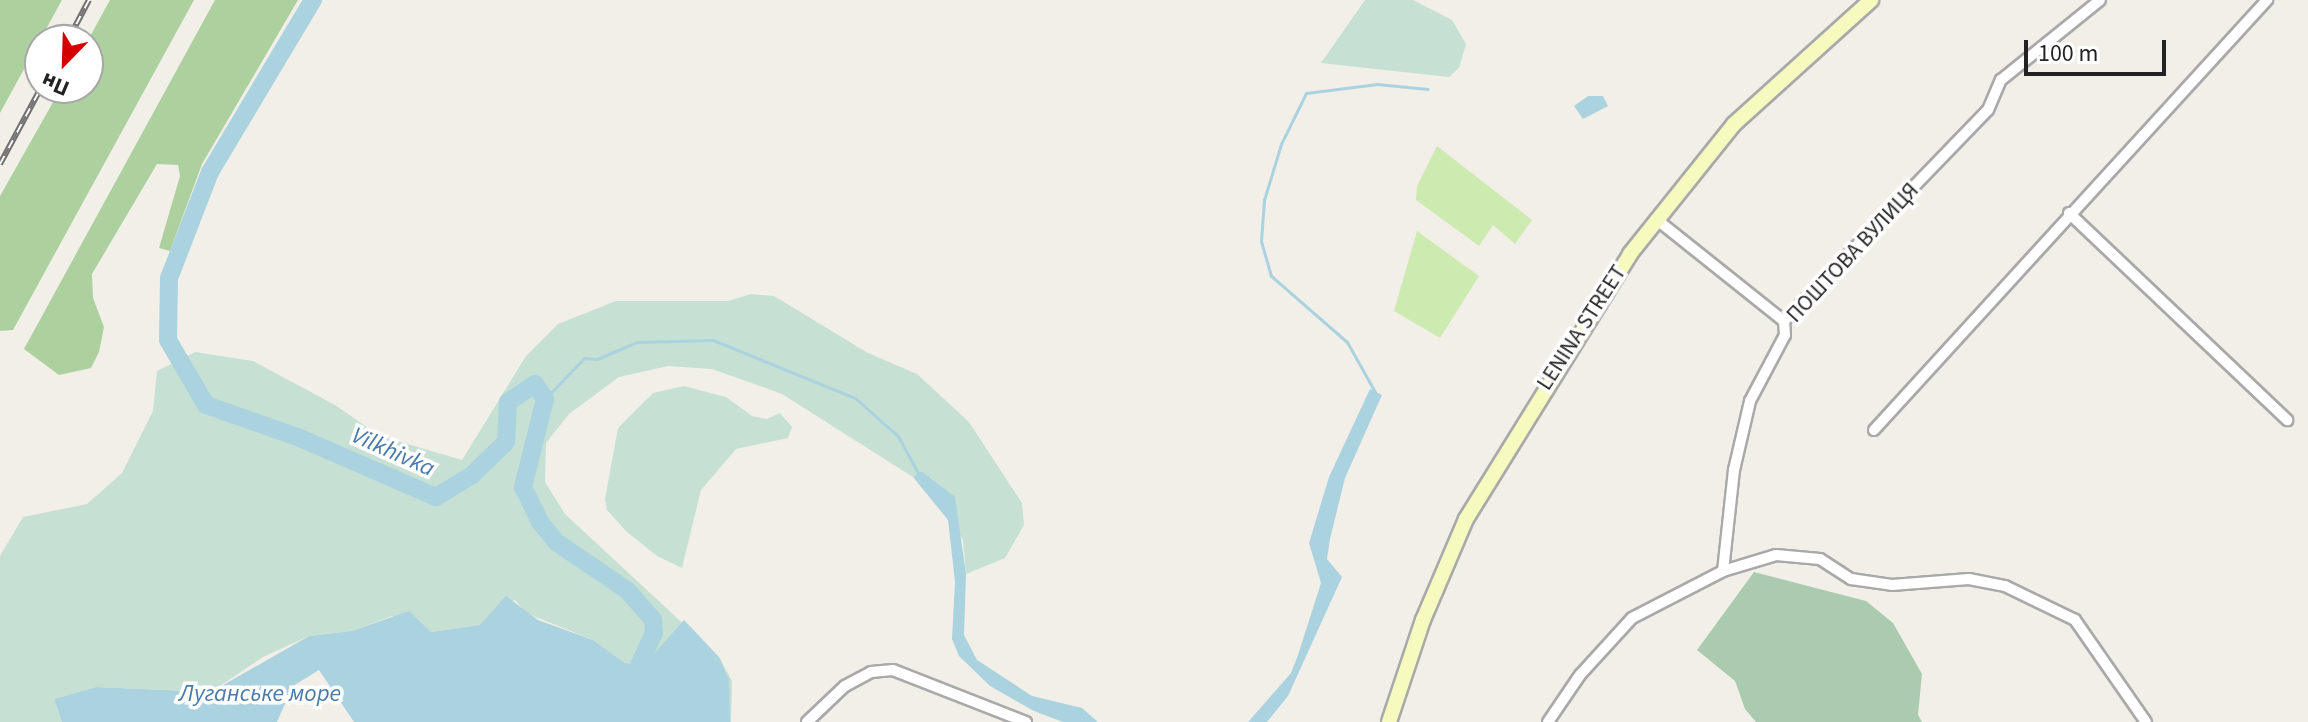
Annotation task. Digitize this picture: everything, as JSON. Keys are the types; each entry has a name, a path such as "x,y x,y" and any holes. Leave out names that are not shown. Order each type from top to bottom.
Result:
{"street":[{"name":"LENINA STREET","path":"1389,722 1423,620 1466,519 1537,398 1656,219 1734,124 1871,0"},
{"name":"ПОШТОВА ВУЛИЦЯ","path":"1723,571 1734,470 1750,401 1785,335 1784,321 1988,110 2001,80 2100,0"},
{"path":"1874,430 2069,213 2267,0"},
{"path":"2069,213 2287,420"},
{"path":"1656,219 1784,321"},
{"path":"1548,722 1580,675 1632,618 1723,571 1776,555 1820,559 1851,579 1892,585 1969,579 2005,586 2075,620 2146,722"},
{"path":"807,722 845,686 871,672 893,670 1026,722"}],"green space":[{"path":"0,0 62,0 49,24 24,24 24,69 0,113"},
{"path":"110,0 194,0 13,330 0,331 0,196 52,104 104,104 104,24 97,24"},
{"path":"215,0 298,0 202,164 170,251 159,248 180,176 178,165 157,164 92,274 93,298 104,327 99,352 91,368 59,375 24,349"},
{"path":"1365,0 1413,0 1452,20 1466,44 1459,68 1449,77 1321,63"},
{"path":"1437,146 1532,220 1515,244 1493,225 1479,246 1416,200 1417,186"},
{"path":"1417,231 1479,276 1440,338 1394,311"},
{"path":"751,294 774,296 868,353 917,374 969,422 1022,503 1024,525 1005,558 966,574 963,540 921,471 913,477 782,394 712,369 668,366 619,377 569,414 546,443 545,482 565,514 719,657 732,681 731,722 694,722 644,665 625,663 593,640 526,613 515,600 498,607 481,625 431,632 392,616 352,631 309,636 263,657 211,692 96,687 54,699 62,722 0,722 0,556 23,517 87,504 122,473 153,411 157,371 195,352 253,361 335,405 380,436 462,460 526,356 558,324 616,301 728,301"},
{"path":"684,386 726,397 752,416 767,419 780,413 792,427 788,438 736,449 701,490 682,568 657,556 626,531 607,510 605,499 618,428 653,393"},
{"path":"1754,572 1866,601 1893,623 1922,674 1918,715 1922,722 1756,722 1745,709 1735,681 1697,650"}],"water":[{"path":"1588,96 1603,96 1608,106 1583,119 1574,106"},
{"path":"1370,389 1382,395 1345,478 1327,559 1342,577 1288,696 1267,722 1248,722 1291,673 1298,655 1321,583 1309,543 1329,477"},
{"path":"921,471 955,497 966,574 964,635 977,660 1032,696 1082,708 1098,722 1063,722 1034,711 990,686 959,656 952,639 955,582 948,520 913,477"},
{"name":"Луганське море","path":"506,596 538,620 593,640 625,663 644,665 684,620 719,657 729,680 730,722 354,722 319,670 293,686 277,722 62,722 54,699 96,687 211,692 309,636 352,631 409,611 431,632 480,625"}],"waterway":[{"name":"Vilkhivka","path":"313,0 210,172 169,278 168,340 206,405 300,438 436,497 472,475 506,442 508,402 535,384 545,399 523,487 540,522 556,542 628,591 653,620 654,633 633,678 625,681"},
{"path":"1375,392 1347,342 1271,276 1261,241 1264,200 1281,144 1306,93 1377,84 1428,89"},
{"path":"545,399 584,358 597,359 637,342 713,340 855,398 898,436 919,475"}],"railway":[{"path":"76,24 89,0"},
{"path":"0,164 32,104"}]}
